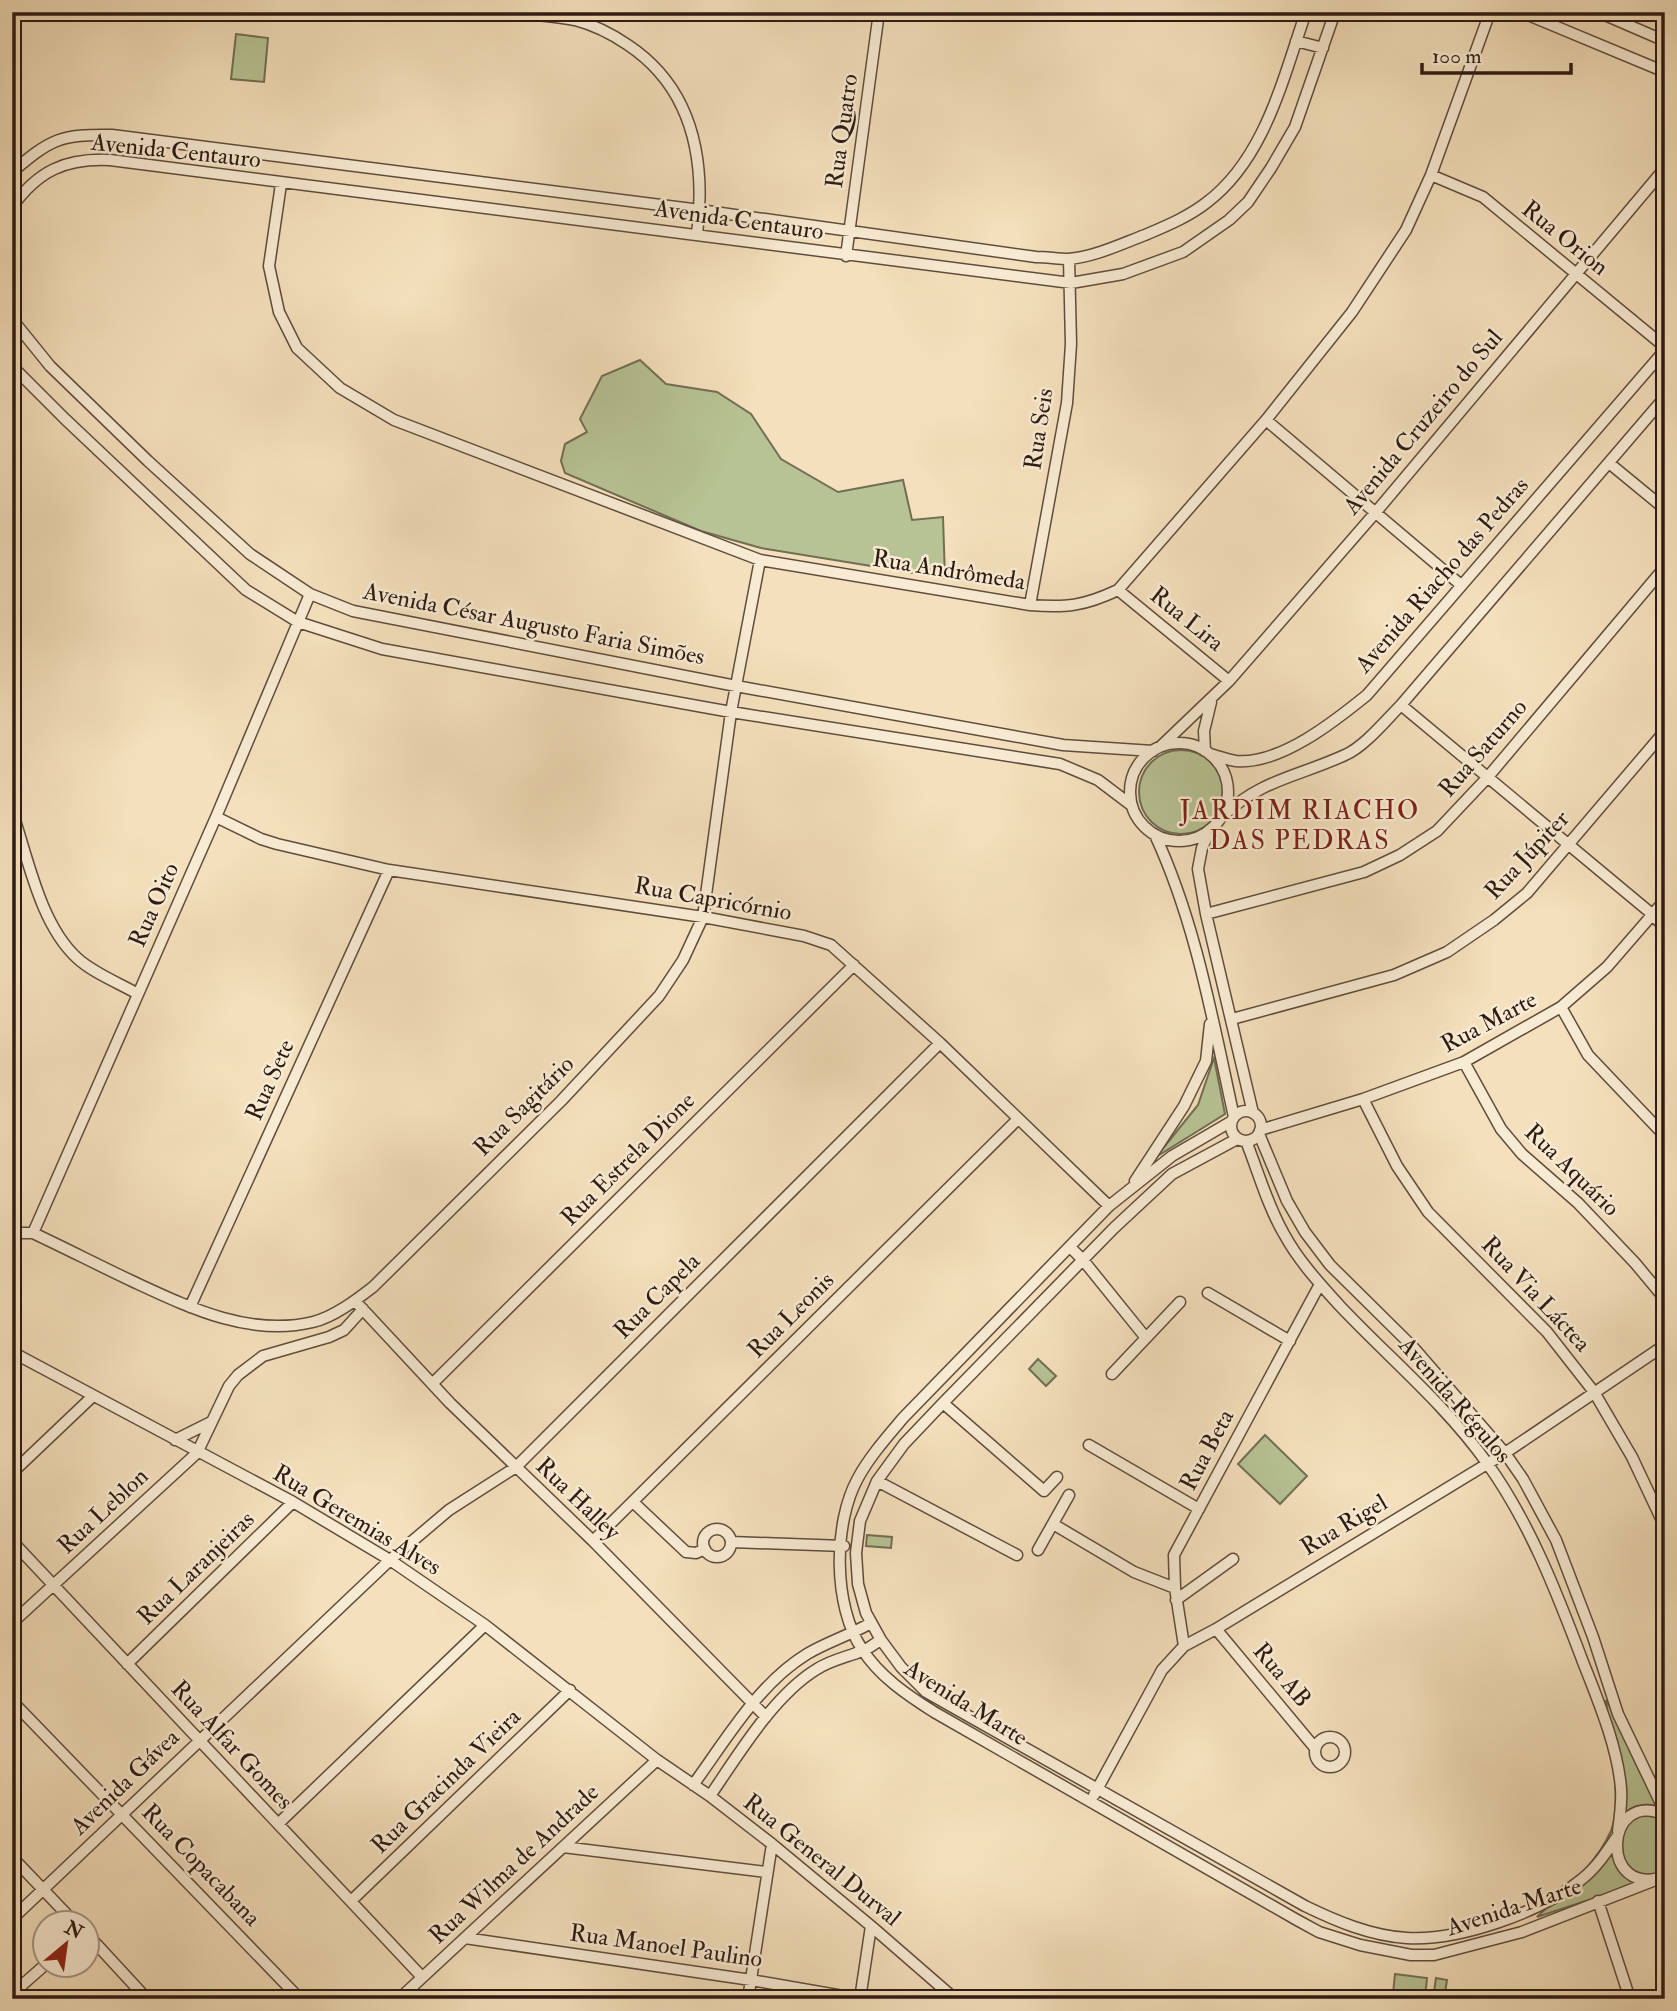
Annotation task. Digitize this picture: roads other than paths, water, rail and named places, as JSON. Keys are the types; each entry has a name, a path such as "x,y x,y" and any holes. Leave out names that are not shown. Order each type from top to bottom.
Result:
{"street":[{"path":"511,12 574,20 594,26 611,34 657,67 684,106 694,136 699,173 700,210 697,235"},
{"name":"Rua Quatro","path":"846,256 879,12"},
{"name":"Avenida Centauro","path":"12,172 38,150 63,137 112,135 700,210 1036,257 1069,258 1117,246 1187,216 1207,203 1228,183 1251,152 1268,118 1307,12"},
{"name":"Avenida Centauro","path":"12,207 31,184 50,171 85,159 110,160 1071,284 1123,274 1183,252 1229,220 1248,202 1295,127 1335,12"},
{"name":"Rua Andrômeda","path":"281,184 269,266 279,312 297,348 340,388 394,420 760,560 1059,608 1092,602 1118,590 1266,419 1352,312 1406,230 1431,174 1490,12"},
{"path":"1521,12 1665,72"},
{"path":"1598,12 1665,41"},
{"path":"1296,41 1322,48"},
{"name":"Avenida Cruzeiro do Sul","path":"1156,749 1230,681 1665,168"},
{"name":"Rua Orion","path":"1431,174 1483,197 1665,348"},
{"name":"Rua Seis","path":"1030,605 1067,402 1071,344 1069,258"},
{"name":"Avenida César Augusto Faria Simões","path":"12,319 50,366 178,489 250,554 310,594 366,614 736,686 1063,745 1156,749"},
{"name":"Avenida Riacho das Pedras","path":"1207,753 1238,761 1280,751 1327,727 1367,695 1665,348"},
{"name":"Avenida César Augusto Faria Simões","path":"12,366 246,590 298,622 382,649 731,712 1059,764 1098,780 1131,805"},
{"path":"1222,817 1227,804 1225,777 1219,764 1207,753 1191,745 1175,743 1156,749 1141,761 1133,774 1131,805 1144,827 1168,841 1183,841 1198,838 1210,830 1237,802 1262,786 1348,754 1401,705 1665,397"},
{"path":"1266,419 1461,585"},
{"path":"1609,463 1665,509"},
{"name":"Rua Sagitário","path":"12,1233 33,1233 190,1307 246,1324 281,1327 316,1322 359,1305 373,1287 561,1101 659,996 683,960 703,917 731,712 760,560"},
{"name":"Rua Saturno","path":"1206,914 1364,872 1388,861 1437,831 1487,778 1665,567"},
{"name":"Rua Lira","path":"1118,590 1230,681"},
{"name":"Rua Oito","path":"33,1233 216,817 310,594"},
{"path":"1207,753 1204,731 1211,701"},
{"path":"1401,705 1652,914 1665,928"},
{"name":"Rua Júpiter","path":"1232,1019 1394,975 1447,953 1527,893 1665,731"},
{"path":"12,811 49,923 60,940 79,960 138,994"},
{"name":"Rua Capricórnio","path":"216,817 277,844 389,870 703,917 804,936 831,945 940,1043 1109,1206"},
{"name":"Avenida Régulos","path":"1210,830 1202,848 1198,869 1206,914 1258,1124 1287,1201 1321,1254 1413,1347 1505,1453 1523,1479 1556,1541 1593,1636 1618,1714 1665,1813"},
{"path":"1155,835 1179,895 1212,1014 1233,1119"},
{"name":"Rua Sete","path":"190,1307 389,870"},
{"name":"Rua Marte","path":"1258,1124 1294,1119 1363,1099 1464,1062 1561,1007 1607,967 1665,900"},
{"name":"Rua Estrela Dione","path":"432,1384 855,965"},
{"path":"1561,1007 1588,1055 1665,1136"},
{"path":"1129,1190 1184,1106 1206,1061 1212,1014"},
{"name":"Rua Capela","path":"390,1560 449,1510 516,1467 940,1043"},
{"name":"Rua Aquário","path":"1464,1062 1501,1129 1522,1154 1578,1203 1665,1299"},
{"name":"Rua Via Láctea","path":"1363,1099 1397,1166 1428,1212 1547,1332 1594,1392 1632,1457 1665,1527"},
{"name":"Avenida Marte","path":"1617,1834 1600,1861 1581,1880 1516,1916 1452,1935 1408,1938 1348,1925 1305,1906 926,1692 901,1667 871,1623 858,1584 856,1546 860,1521 877,1480 904,1444 943,1403 1083,1260 1172,1174 1242,1140 1258,1124 1243,1111 1172,1156 1109,1206 903,1418 857,1479 846,1510 840,1546 841,1578 852,1633 886,1678 934,1712 1297,1920 1360,1945 1411,1955 1434,1955 1522,1932 1663,1877"},
{"name":"Rua Leonis","path":"593,1541 1017,1119"},
{"name":"Avenida Régulos","path":"1233,1119 1231,1131 1242,1140 1283,1233 1320,1284 1430,1397 1488,1463 1534,1543 1555,1588 1590,1679 1613,1751 1621,1788 1617,1834"},
{"path":"1070,1247 1146,1338"},
{"name":"Rua Beta","path":"1184,1646 1176,1594 1174,1555 1320,1284"},
{"path":"1208,1293 1290,1341"},
{"path":"1112,1374 1180,1302"},
{"name":"Rua Halley","path":"359,1305 432,1384 593,1541 765,1717"},
{"name":"Rua Leblon","path":"12,1623 197,1453 229,1386 251,1363 275,1352 329,1337 344,1330 359,1305"},
{"name":"Rua Rigel","path":"1090,1802 1162,1670 1184,1646 1505,1453 1665,1345"},
{"name":"Rua Geremias Alves","path":"12,1352 293,1502 390,1560 485,1625 657,1760"},
{"path":"12,1474 93,1396"},
{"path":"943,1403 1044,1491 1057,1477"},
{"path":"175,1440 211,1422"},
{"path":"1090,1446 1199,1509"},
{"path":"877,1480 1017,1555"},
{"path":"1038,1550 1069,1495"},
{"name":"Rua Laranjeiras","path":"127,1664 293,1502"},
{"path":"633,1502 686,1552 696,1553 705,1549"},
{"path":"1053,1524 1176,1594 1233,1559"},
{"path":"716,1529 729,1534 732,1542 730,1550 723,1556 710,1555 705,1549 705,1536 716,1529"},
{"name":"Rua Alfar Gomes","path":"12,1541 422,1977"},
{"path":"732,1542 856,1546"},
{"name":"Avenida Gávea","path":"12,1919 390,1560"},
{"path":"693,1785 752,1705 786,1670 807,1654 871,1623"},
{"path":"278,1824 485,1625"},
{"name":"Rua AB","path":"1216,1629 1315,1748"},
{"path":"710,1796 765,1717 787,1695 816,1669 844,1656 863,1651 881,1640"},
{"name":"Rua Gracinda Vieira","path":"351,1901 570,1690"},
{"name":"Rua Copacabana","path":"12,1701 300,1999"},
{"name":"Rua General Durval","path":"657,1760 710,1796 772,1844 955,1999"},
{"name":"Rua Wilma de Andrade","path":"399,1999 657,1760"},
{"path":"1663,1877 1640,1878 1625,1870 1616,1855 1617,1834 1628,1818 1651,1811 1665,1813"},
{"path":"748,1999 772,1844"},
{"path":"563,1847 766,1872"},
{"path":"12,1857 63,1910"},
{"path":"1598,1901 1630,1999"},
{"path":"1297,1920 1305,1906"},
{"path":"1516,1916 1522,1932"},
{"path":"860,1999 871,1926"},
{"name":"Rua Manoel Paulino","path":"465,1938 751,1980 860,1999"},
{"path":"102,1950 147,1999"},
{"path":"12,1994 32,1976"}],"district":[{"name":"JARDIM RIACHO DAS PEDRAS","path":"1300,826"}]}
